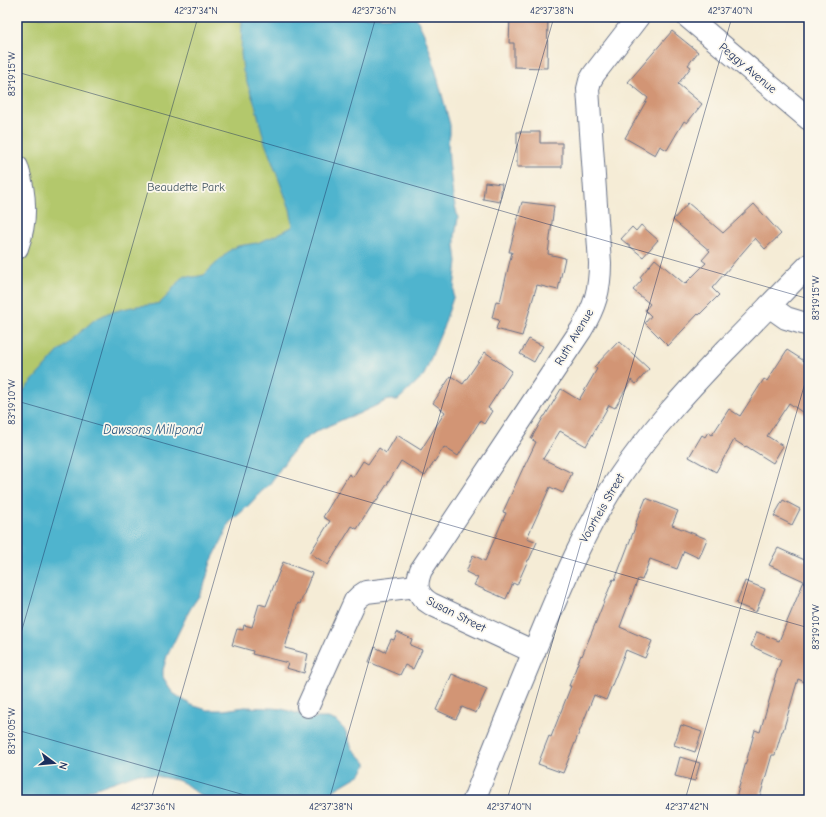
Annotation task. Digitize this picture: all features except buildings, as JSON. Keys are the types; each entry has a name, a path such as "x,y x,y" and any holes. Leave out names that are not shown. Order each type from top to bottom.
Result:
{"street":[{"name":"Ruth Avenue","path":"417,586 421,570 581,330 593,308 600,276 600,263 588,89 594,74 638,17"},
{"name":"Peggy Avenue","path":"688,17 809,119"},
{"path":"17,168 22,185 24,205 22,230 17,248"},
{"name":"Voorheis Street","path":"474,800 567,573 607,498 620,477 634,456 694,384 809,265"},
{"path":"769,306 786,318 809,325"},
{"name":"Susan Street","path":"308,706 355,601 366,592 417,586 421,596 431,604 534,652"}],"green space":[{"name":"Beaudette Park","path":"17,17 356,17 368,227 17,591"}],"water":[{"name":"Dawsons Millpond","path":"242,17 416,17 432,57 450,125 448,142 449,161 453,197 458,218 455,236 457,261 453,298 443,328 424,375 398,400 388,400 317,431 302,441 287,459 269,485 229,523 211,562 204,586 187,615 167,656 163,670 163,677 173,693 191,705 207,710 224,710 245,707 271,708 282,709 313,718 328,718 336,721 345,730 352,748 366,763 366,766 361,774 337,788 321,800 212,800 201,796 184,783 177,780 139,773 85,792 77,800 17,800 17,398 58,352 94,320 108,313 123,309 160,303 181,278 186,276 194,277 204,275 230,250 238,246 257,243 292,227 293,225 290,209 265,143 256,108 243,71 241,54"}]}
